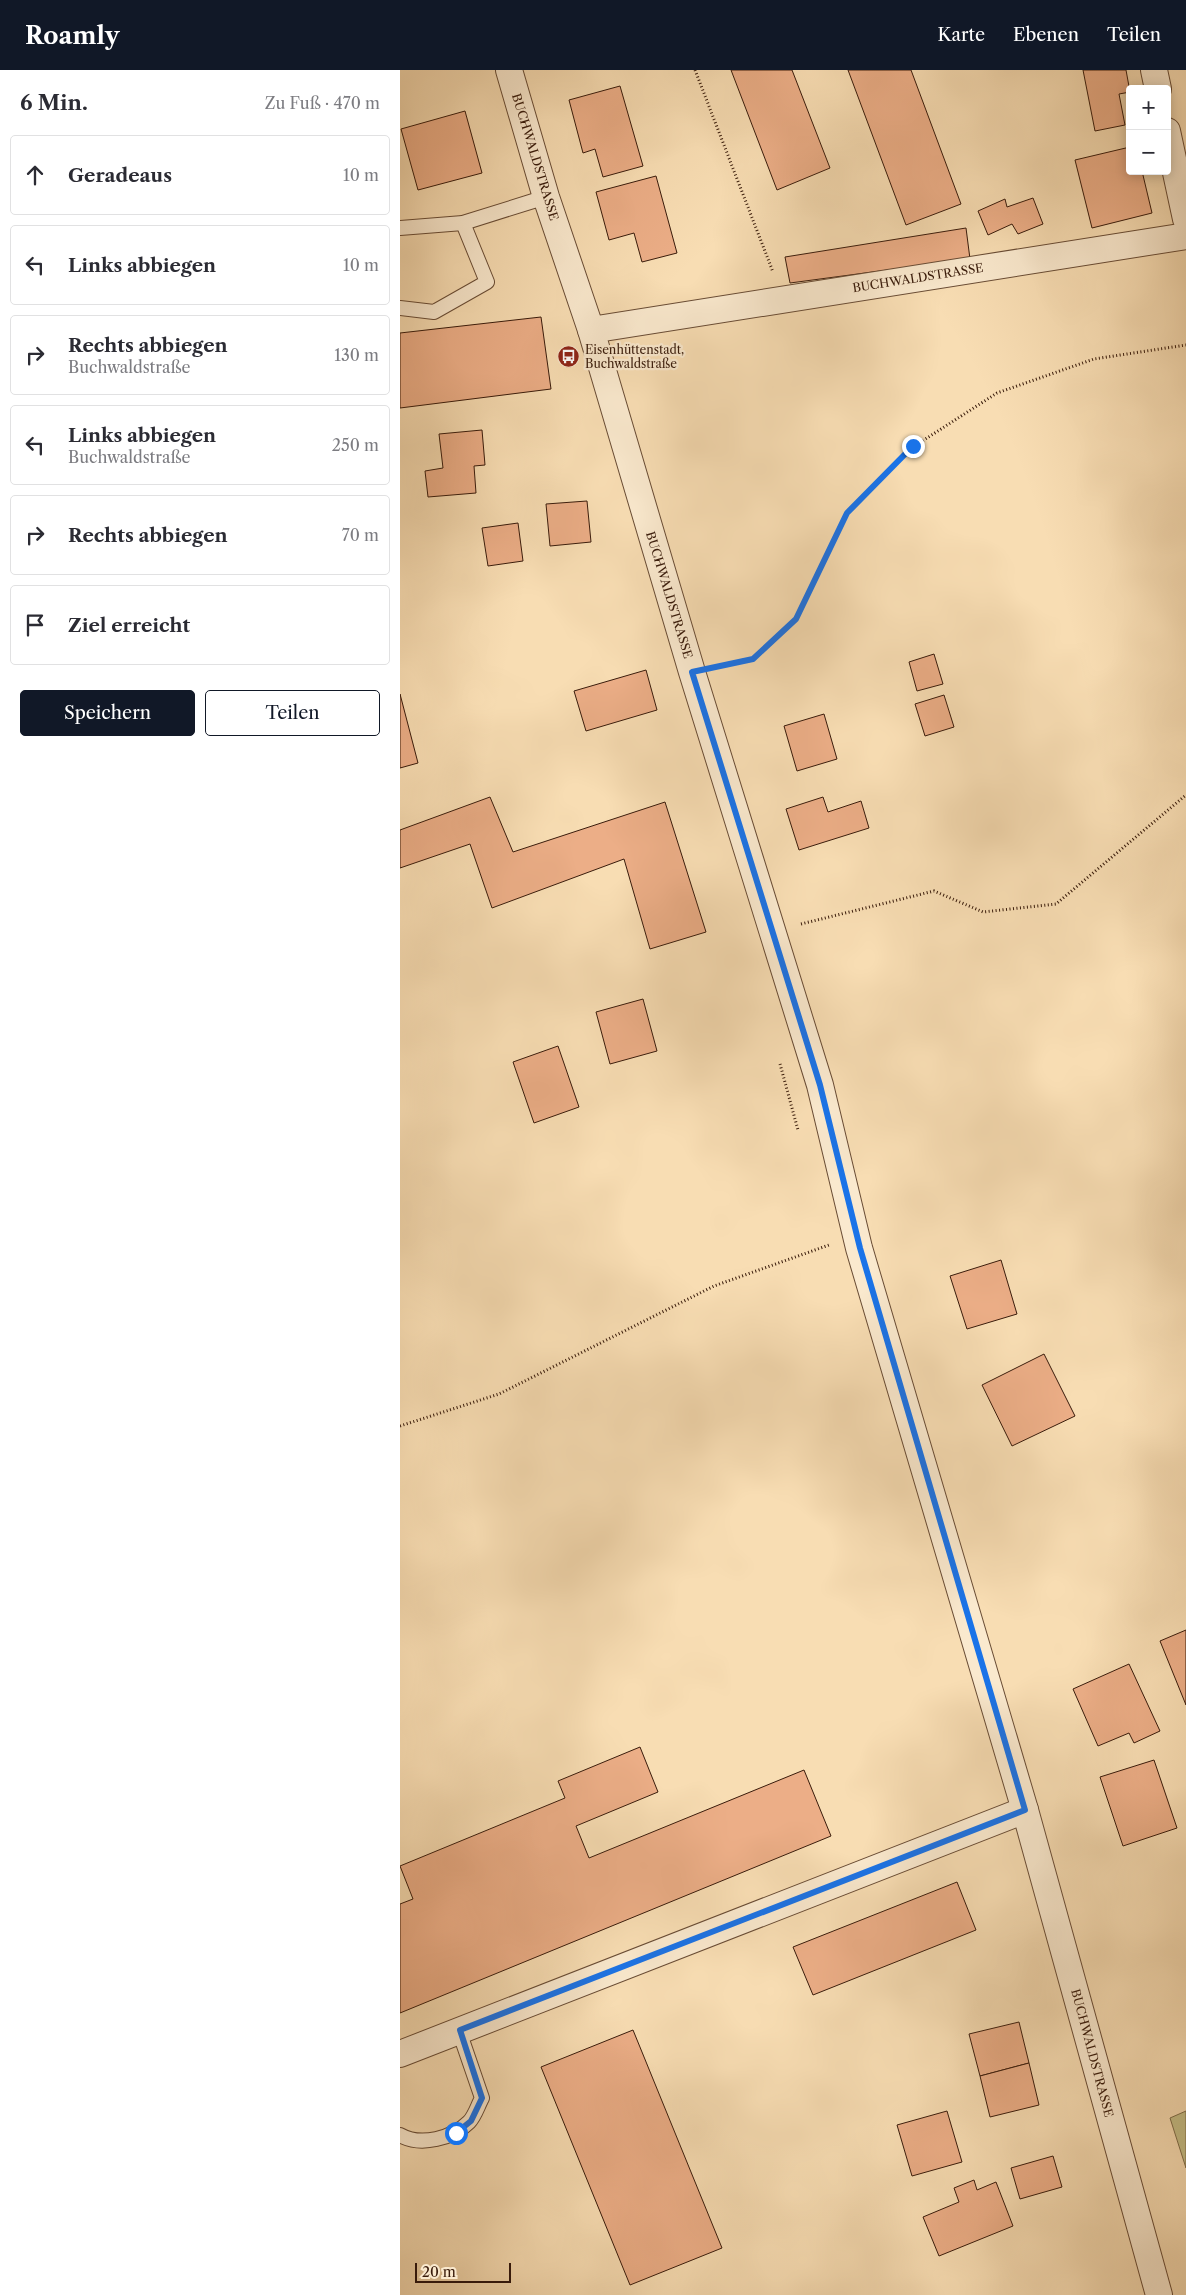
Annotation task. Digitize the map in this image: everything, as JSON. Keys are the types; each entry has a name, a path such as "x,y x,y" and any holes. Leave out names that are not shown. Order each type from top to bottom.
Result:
{"street":[{"name":"BUCHWALDSTRASSE","path":"509,70 546,197 591,330 692,672 820,1085 860,1248 1025,1810 1159,2295"},
{"path":"1154,70 1157,85"},
{"path":"1171,150 1186,219"},
{"name":"BUCHWALDSTRASSE","path":"591,330 1186,236"},
{"path":"400,2054 1025,1810"}],"lane":[{"path":"400,228 463,223 546,197"},
{"path":"400,308 434,312 487,282 463,223"},
{"path":"400,2135 406,2138 427,2141 456,2133 471,2121 482,2098 460,2030"}],"path":[{"path":"695,70 784,299"},
{"path":"692,672 753,659 796,619 847,513 913,446 997,393 1094,358 1186,345"},
{"path":"775,935 786,928 934,891 983,912 1056,904 1186,795"},
{"path":"400,1426 499,1394 714,1286 831,1244 860,1248"}],"shaded area":[{"path":"1186,2111 1186,2168 1170,2118"}],"building":[{"path":"731,70 792,70 830,168 777,190"},
{"path":"848,70 911,70 961,204 906,225"},
{"path":"1083,70 1126,70 1129,85 1126,85 1126,93 1119,94 1125,125 1095,131"},
{"path":"620,86 643,166 603,177 595,149 583,153 569,100"},
{"path":"465,111 482,173 418,190 401,129"},
{"path":"1126,148 1126,175 1143,175 1152,213 1092,228 1075,160"},
{"path":"656,176 677,253 642,262 634,233 609,240 596,192"},
{"path":"1033,198 1043,224 1018,234 1012,224 988,235 978,211 1005,199 1007,207"},
{"path":"966,228 970,259 790,283 785,257"},
{"path":"541,317 551,389 400,408 400,333"},
{"path":"482,430 485,465 474,466 476,493 428,497 425,471 443,468 439,434"},
{"path":"587,501 591,542 550,546 546,504"},
{"path":"518,523 523,561 488,566 482,528"},
{"path":"934,654 943,684 917,691 909,662"},
{"path":"646,670 657,710 586,731 574,691"},
{"path":"400,694 418,763 400,768"},
{"path":"944,695 954,727 925,736 915,704"},
{"path":"824,714 837,759 797,771 784,726"},
{"path":"490,797 513,852 665,802 706,932 650,949 624,859 492,908 470,844 400,868 400,830"},
{"path":"823,797 828,812 861,801 869,828 799,850 786,809"},
{"path":"643,999 657,1051 610,1064 596,1012"},
{"path":"558,1046 579,1107 534,1123 513,1062"},
{"path":"1001,1260 1017,1314 967,1329 950,1276"},
{"path":"1044,1354 1075,1416 1012,1446 982,1385"},
{"path":"1186,1630 1186,1705 1160,1641"},
{"path":"1129,1664 1160,1731 1134,1743 1129,1733 1098,1746 1073,1689"},
{"path":"640,1747 658,1792 576,1826 589,1858 804,1770 831,1836 400,2013 400,1904 413,1899 400,1866 565,1798 558,1781"},
{"path":"1154,1760 1177,1828 1123,1846 1100,1777"},
{"path":"957,1882 976,1930 813,1995 793,1947"},
{"path":"1019,2022 1029,2063 980,2076 969,2034"},
{"path":"633,2030 722,2248 630,2285 541,2067"},
{"path":"1029,2063 1039,2105 990,2117 980,2076"},
{"path":"947,2111 962,2162 912,2176 897,2125"},
{"path":"1053,2156 1062,2187 1020,2199 1011,2168"},
{"path":"974,2180 977,2190 996,2182 1013,2226 939,2256 923,2217 959,2202 954,2188"}],"place":[{"name":"Eisenhüttenstadt, Buchwaldstraße","path":"569,357"}],"route":[{"path":"456,2133 471,2121 482,2098 460,2030 1025,1810 860,1248 820,1085 692,672 753,659 796,619 847,513 913,446"}]}
